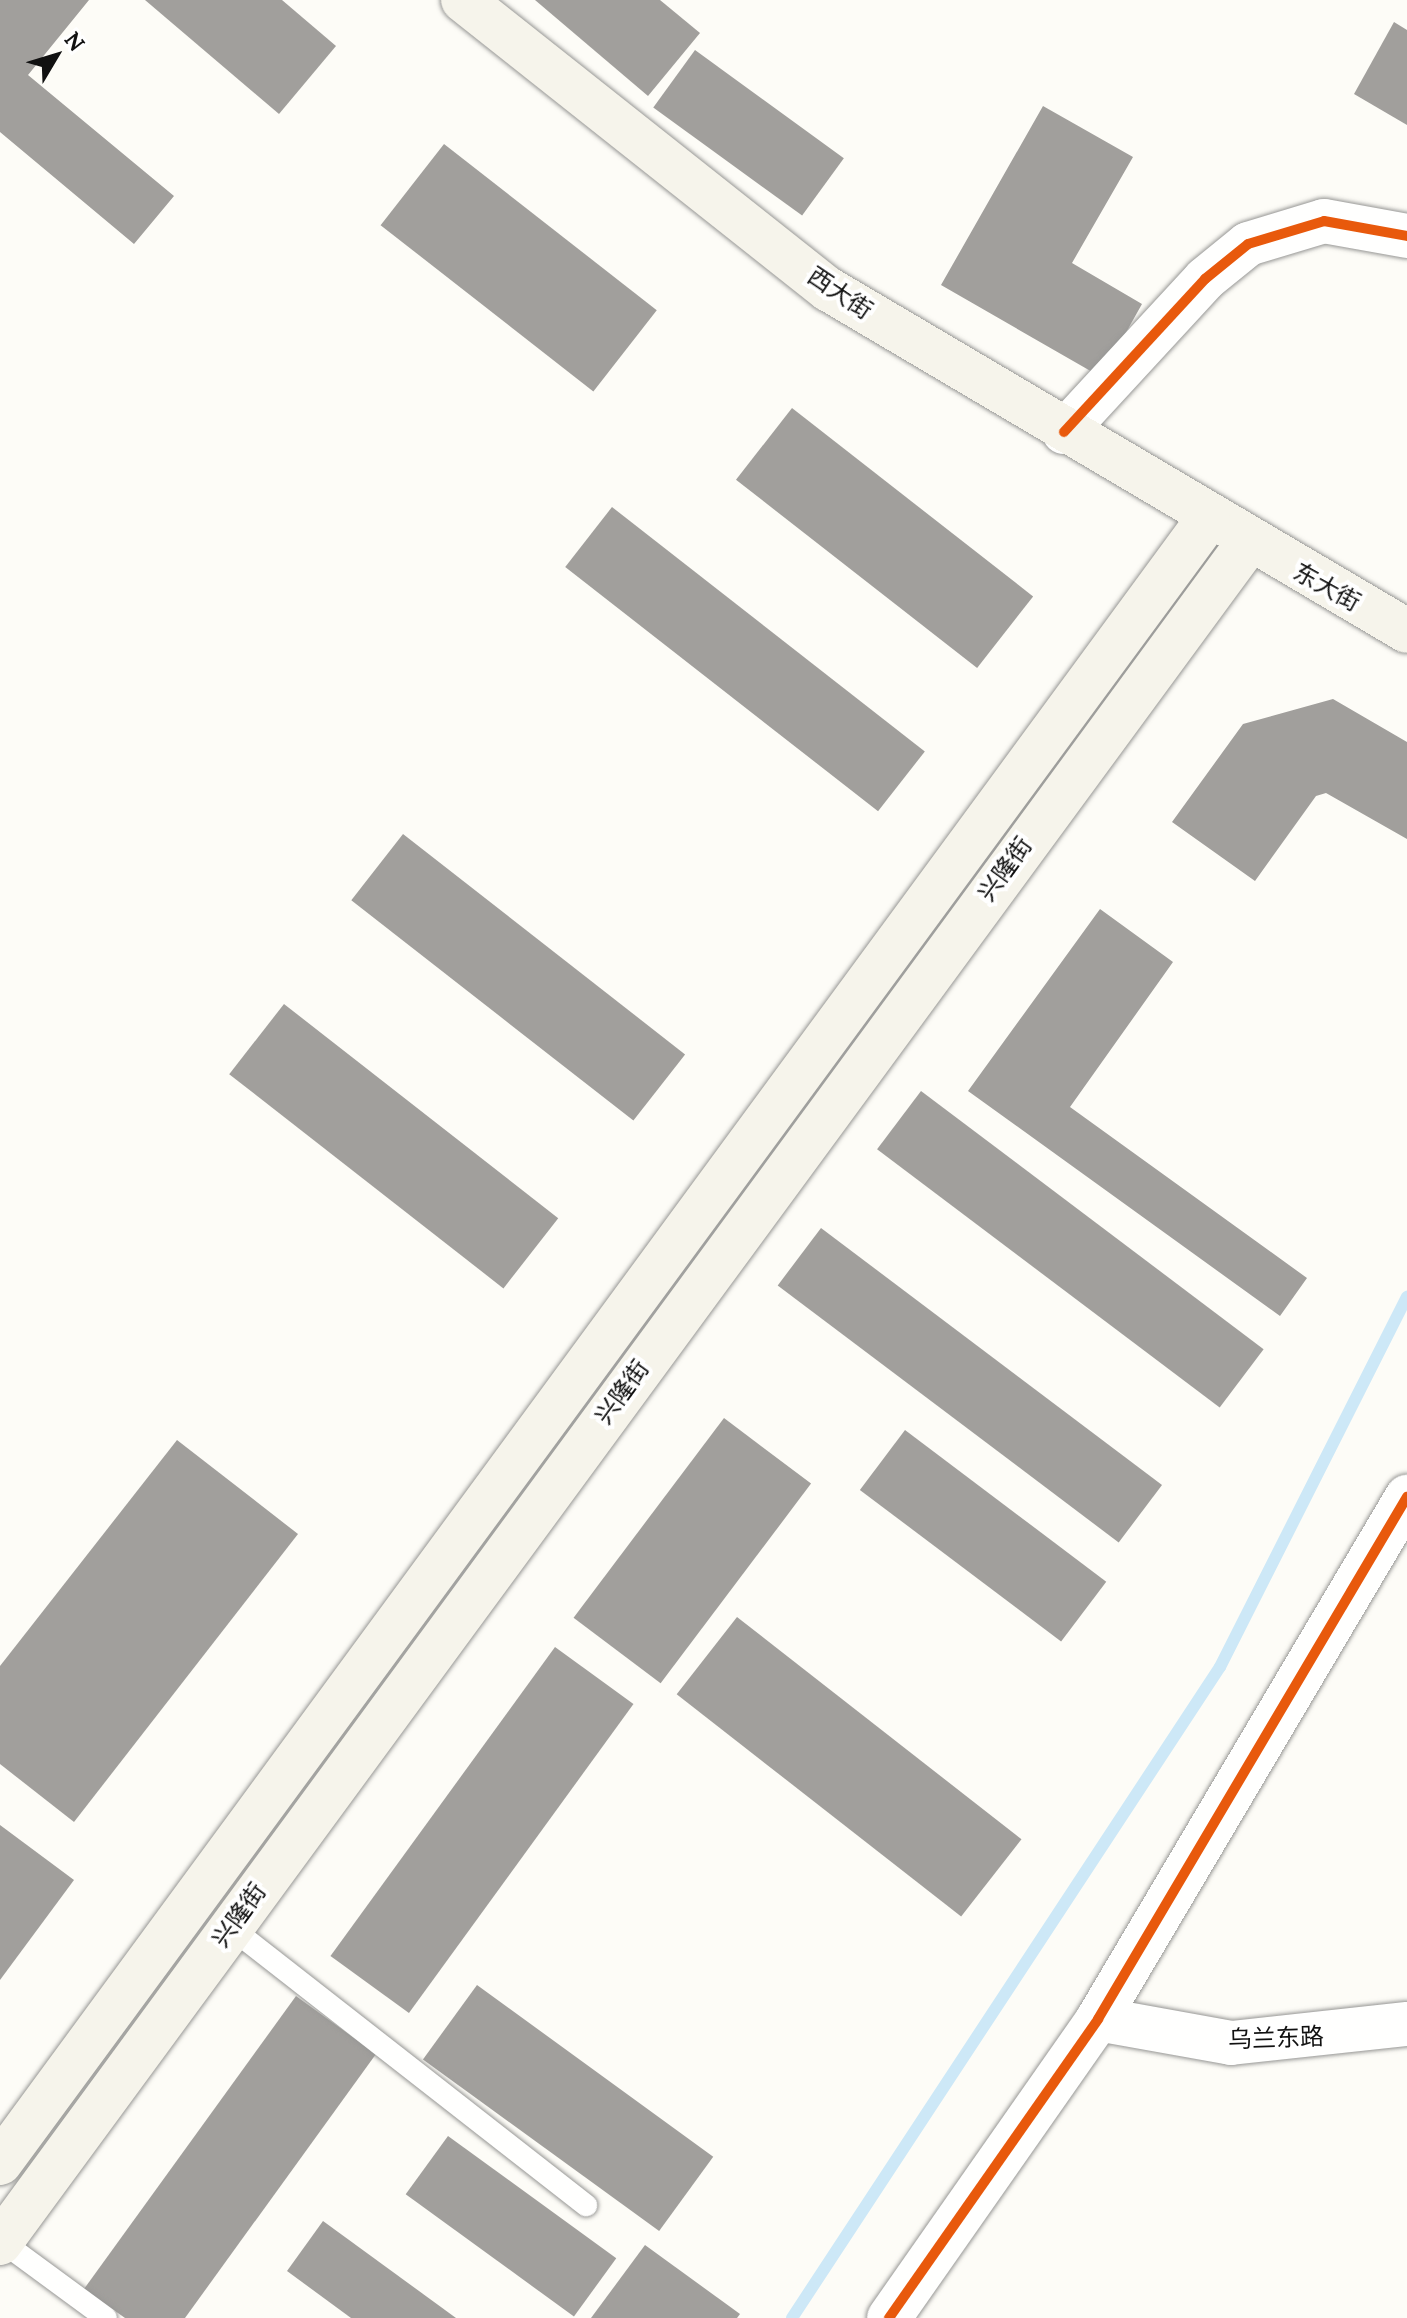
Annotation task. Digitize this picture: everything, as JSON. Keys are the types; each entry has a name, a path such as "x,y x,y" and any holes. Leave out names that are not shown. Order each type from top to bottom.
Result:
{"main road":[{"name":"西大街","path":"463,0 828,289 1248,543"},
{"name":"兴隆街","path":"0,2163 1208,519"},
{"name":"兴隆街","path":"1,2242 1248,543"},
{"name":"东大街","path":"1248,543 1407,631"}],"street":[{"path":"1064,432 1205,279 1248,244 1324,221 1407,236"},
{"path":"889,2318 1098,2019 1407,1497"},
{"name":"乌兰东路","path":"1098,2019 1231,2043 1407,2024"}],"lane":[{"path":"230,1927 586,2205"},
{"path":"1,2242 106,2318"}],"building":[{"path":"0,0 89,0 28,75 174,196 134,244 0,132"},
{"path":"145,0 282,0 336,46 279,114"},
{"path":"535,0 660,0 700,33 648,96"},
{"path":"1394,22 1407,30 1407,125 1354,94"},
{"path":"695,50 844,158 802,216 653,107"},
{"path":"1043,106 1133,157 1072,263 1142,304 1101,377 941,285"},
{"path":"444,144 657,310 593,391 381,225"},
{"path":"792,408 1033,596 977,668 736,480"},
{"path":"612,507 925,751 878,811 565,567"},
{"path":"1333,699 1407,742 1407,839 1326,793 1316,796 1255,881 1172,822 1243,724"},
{"path":"403,834 685,1054 633,1121 351,900"},
{"path":"1100,909 1173,962 1070,1107 1307,1278 1280,1316 968,1091"},
{"path":"284,1004 558,1218 503,1288 229,1074"},
{"path":"921,1091 1264,1349 1220,1407 877,1149"},
{"path":"821,1228 1162,1485 1119,1542 778,1286"},
{"path":"724,1418 811,1484 661,1683 574,1618"},
{"path":"905,1430 1106,1582 1061,1642 860,1490"},
{"path":"177,1440 298,1534 74,1822 0,1764 0,1666"},
{"path":"737,1617 1021,1839 961,1916 677,1694"},
{"path":"555,1647 633,1704 409,2013 330,1956"},
{"path":"0,1825 74,1880 0,1980"},
{"path":"477,1985 713,2157 659,2231 423,2059"},
{"path":"296,1996 376,2054 185,2318 125,2318 84,2289"},
{"path":"448,2136 616,2258 574,2317 406,2194"},
{"path":"323,2221 456,2318 351,2318 287,2271"},
{"path":"645,2245 740,2314 737,2318 591,2318"}],"waterway":[{"path":"792,2318 1220,1667 1407,1296"}],"cycle path":[{"path":"1064,432 1205,279 1248,244 1324,221 1407,236"},
{"path":"889,2318 1098,2019 1407,1497"}]}
